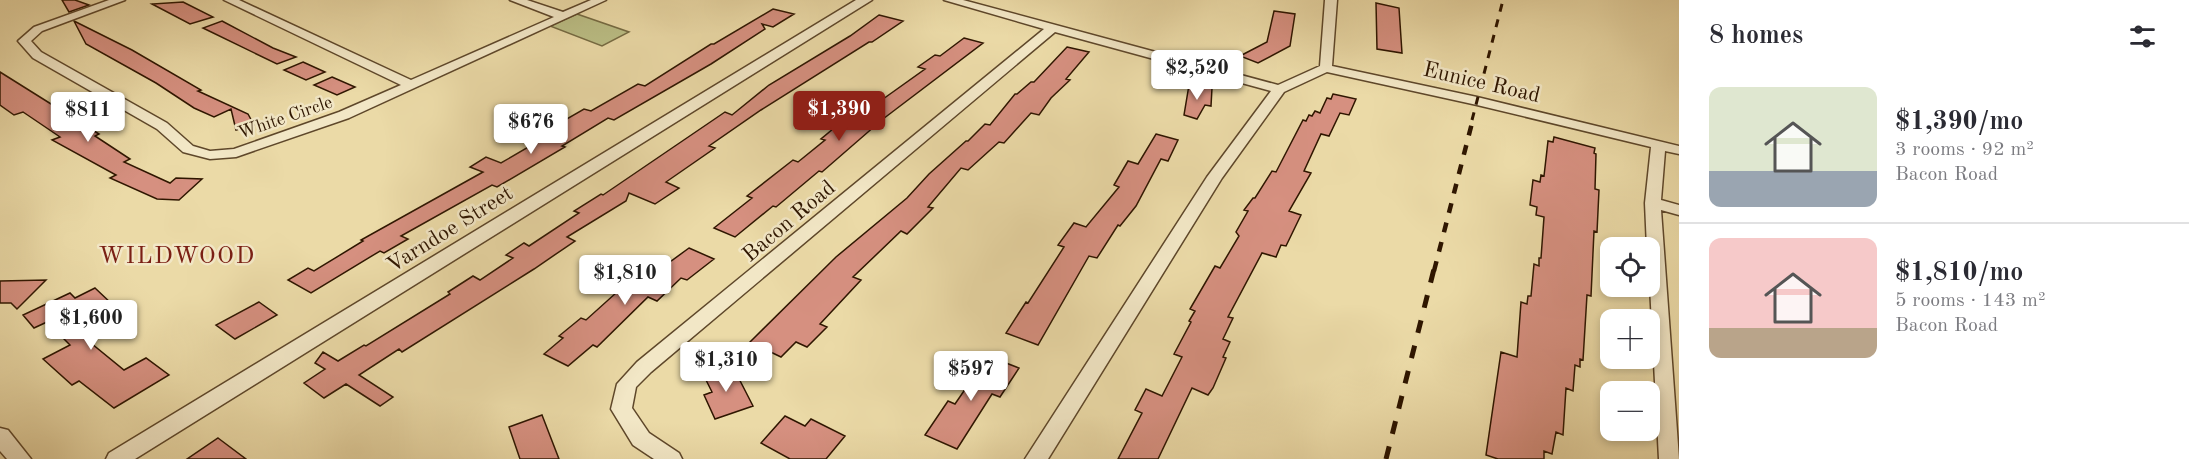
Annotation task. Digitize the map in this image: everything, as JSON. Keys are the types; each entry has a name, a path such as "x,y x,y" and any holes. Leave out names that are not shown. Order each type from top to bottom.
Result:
{"street":[{"name":"White Circle","path":"119,0 38,29 24,41 37,55 162,126 188,149 210,155 236,153 344,115 600,0"},
{"path":"230,0 412,85"},
{"path":"516,0 563,16"},
{"name":"Varndoe Street","path":"117,459 854,5 866,0"},
{"path":"950,0 1279,89"},
{"path":"1036,459 1215,177 1279,89 1326,68 1331,0"},
{"name":"Bacon Road","path":"671,459 641,439 621,409 627,384 644,367 1053,28"},
{"name":"Eunice Road","path":"1326,68 1478,101 1679,150"},
{"path":"1658,145 1653,202 1670,459"},
{"path":"1653,202 1679,210"},
{"path":"0,436 20,459"}],"green space":[{"path":"577,14 629,32 602,46 550,26"}],"building":[{"path":"62,0 75,0 89,5 69,12"},
{"path":"183,2 213,17 190,24 152,4"},
{"path":"1376,3 1399,8 1402,53 1377,49"},
{"path":"773,9 794,14 773,27 762,24 765,29 711,64 614,120 608,118 562,146 565,147 497,187 492,185 401,236 408,239 384,253 380,251 311,293 288,280 308,268 314,271 363,241 361,240 483,172 470,167 486,157 501,163 537,142 532,139 584,109 591,111 638,84 645,86 711,44"},
{"path":"1274,11 1295,14 1290,46 1258,63 1240,56 1267,42"},
{"path":"879,15 903,21 761,110 709,146 715,148 666,182 679,188 655,204 629,193 626,201 567,237 575,241 534,269 402,352 399,349 359,375 393,397 380,406 346,384 324,398 304,383 325,369 315,363 323,352 338,361 450,294 448,292 473,276 480,280 513,258 506,255 524,243 529,246 579,213 574,211 601,194 603,195 725,112 732,115 769,85 850,36"},
{"path":"74,21 132,50 201,90 198,91 248,114 254,125 236,130 231,109 214,117 194,108 156,83 86,44"},
{"path":"222,21 273,48 296,57 277,64 203,28"},
{"path":"964,38 983,43 883,119 822,172 819,171 776,207 773,206 735,237 714,228 752,198 747,196 793,160 798,162 857,109 862,110 879,98 883,99 925,69 918,67 935,55 940,56"},
{"path":"1067,47 1089,52 1066,79 1070,80 1051,98 1039,115 1031,113 1004,143 999,142 968,170 961,168 928,207 933,208 907,234 901,231 853,277 861,280 820,324 827,327 807,347 796,342 781,357 750,342 836,257 907,198 929,174 985,124 990,125 1015,94 1034,82"},
{"path":"303,62 325,72 306,80 284,70"},
{"path":"0,72 99,134 95,136 130,159 124,162 170,183 176,178 202,179 179,200 157,199 110,178 116,175 52,140 60,137 23,112 14,115 0,105"},
{"path":"332,77 355,87 337,95 314,85"},
{"path":"1189,85 1212,88 1211,106 1205,105 1197,119 1184,115"},
{"path":"1333,94 1356,99 1349,115 1340,113 1329,136 1321,134 1304,171 1311,173 1289,211 1301,215 1286,246 1281,245 1276,257 1262,253 1228,317 1233,318 1223,339 1230,342 1213,388 1208,395 1192,388 1158,459 1118,459 1142,413 1135,410 1146,389 1162,396 1182,357 1174,354 1195,311 1190,309 1215,266 1220,268 1239,236 1236,232 1248,211 1244,210 1255,198 1272,171 1276,172 1303,120 1306,121 1315,111 1320,113 1327,98 1331,99"},
{"path":"1156,134 1178,140 1168,161 1161,159 1136,206 1120,226 1118,225 1097,258 1089,256 1038,345 1006,333 1064,247 1058,245 1074,223 1086,227 1119,187 1114,185 1128,161 1138,164"},
{"path":"1554,137 1595,148 1594,153 1596,154 1595,189 1599,190 1597,232 1594,231 1591,296 1587,295 1583,360 1580,359 1580,367 1575,365 1573,391 1566,388 1563,435 1556,432 1552,454 1544,451 1544,459 1498,459 1486,455 1501,352 1517,357 1521,302 1527,304 1528,296 1531,296 1534,264 1539,266 1539,258 1541,258 1544,217 1536,215 1537,207 1530,205 1533,180 1540,182 1541,175 1544,176 1548,141 1553,142"},
{"path":"689,248 714,259 687,280 681,278 657,301 648,297 597,347 593,345 568,366 544,354 563,338 559,336 581,318 586,320 637,274 648,278"},
{"path":"46,280 17,309 11,303 0,303 0,281"},
{"path":"95,288 113,305 70,326 124,370 146,358 169,375 114,408 79,381 72,385 43,359 70,345 47,322 34,328 23,315 70,293 75,298"},
{"path":"259,302 277,315 235,339 216,325"},
{"path":"988,356 1019,368 1000,397 992,394 957,449 925,435 948,401 955,404"},
{"path":"733,367 753,406 715,419 704,395 712,392 704,376"},
{"path":"542,415 559,459 520,459 509,427"},
{"path":"785,416 805,426 811,419 845,436 826,459 790,459 761,443"},
{"path":"218,438 246,459 187,459"}],"railway":[{"path":"1472,120 1503,0"},
{"path":"1434,271 1473,119"},
{"path":"1386,459 1434,269"}],"district":[{"name":"WILDWOOD","path":"177,255"}]}
